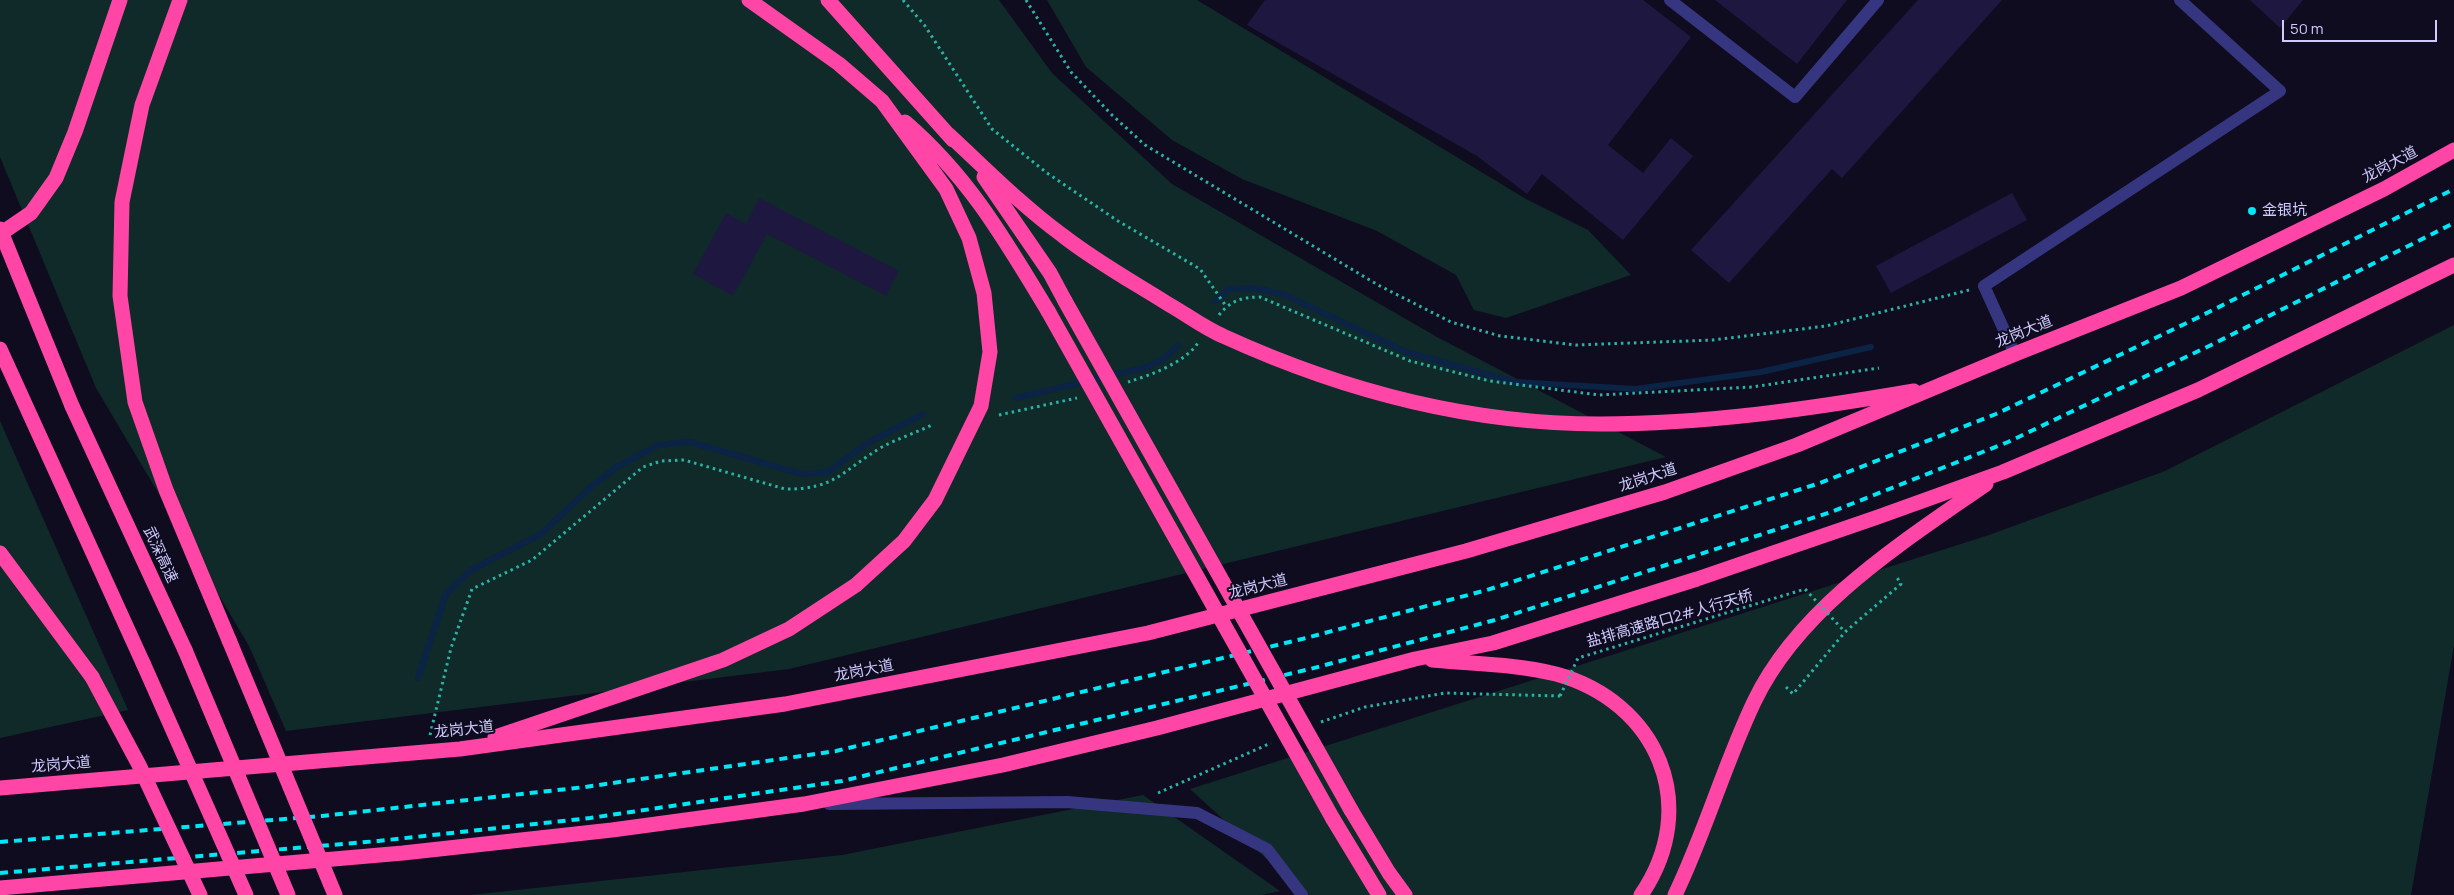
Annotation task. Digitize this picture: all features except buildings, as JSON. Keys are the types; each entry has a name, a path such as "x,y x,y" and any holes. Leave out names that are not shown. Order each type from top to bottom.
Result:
{"highway":[{"path":"0,234 31,213 56,178 75,132 120,0"},
{"path":"180,0 142,105 122,202 120,296 136,402 166,490 334,895"},
{"path":"749,0 840,64 926,140 954,169 978,199 1048,311 1333,819 1379,895"},
{"path":"828,0 948,134 992,188 1050,273 1351,810 1389,873 1405,895"},
{"path":"460,749 715,663 789,630 856,585 904,541 936,500 981,406 990,352 984,293 969,238 946,189 882,102"},
{"path":"948,134 1061,235 1126,278 1220,335 1360,389 1440,409 1513,420 1598,424 1679,422 1754,416 1942,386"},
{"name":"龙岗大道","path":"0,788 460,749 786,704 1148,633 1466,551 1666,492 1797,445 2015,354 2181,288 2384,189 2454,150"},
{"name":"武深高速","path":"0,230 72,406 185,650 288,895"},
{"path":"0,888 403,853 612,830 804,804 1013,763 1157,728 1415,659 1493,642 1697,579 2003,472 2198,390 2454,265"},
{"path":"0,348 246,895"},
{"path":"1675,895 1754,702 1774,667 1793,642 1836,597 1855,581 1927,525 2003,472"},
{"path":"0,553 92,677 139,765 200,895"},
{"path":"1415,659 1529,668 1558,675 1592,689 1617,704 1640,728 1658,753 1667,780 1669,808 1666,834 1658,862 1641,895"}],"street":[{"path":"1670,0 1795,97 1878,0"},
{"path":"2015,354 1984,286 2280,91 2180,0"},
{"path":"804,804 1067,802 1197,813 1267,849 1302,895"}],"path":[{"path":"903,0 925,26 992,129 1047,173 1118,221 1200,269 1226,306"},
{"path":"1026,0 1071,72 1112,115 1145,144 1378,285 1451,322 1500,336 1576,345 1713,340 1826,326 1984,286"},
{"path":"1218,317 1226,306 1244,297 1260,297 1410,361 1490,381 1600,395 1752,387 1879,368"},
{"path":"426,752 451,648 472,589 532,560 643,467 661,461 684,460 785,489 800,489 823,485 882,447 932,425"},
{"path":"1786,687 1793,694 1845,632 1901,584 1896,576"},
{"name":"盐排高速路口2#人行天桥","path":"1445,693 1560,696 1578,658 1805,589 1845,632"}],"green space":[{"path":"0,0 999,0 1052,73 1172,184 1437,337 1666,457 789,669 286,731 249,646 96,388 0,157"},
{"path":"1047,0 1197,0 1526,199 1588,230 1631,275 1506,318 1474,310 1456,275 1377,231 1242,179 1172,140 1086,67"},
{"path":"2454,325 2454,645 2411,895 1306,895 1190,789 1986,536 2165,471"},
{"path":"0,421 128,710 0,738"},
{"path":"1143,795 1280,891 1262,895 470,895 842,855"}],"waterway":[{"path":"1215,301 1229,289 1255,288 1285,295 1406,352 1515,382 1636,389 1761,372 1871,347"},
{"path":"1016,398 1147,367 1163,359 1178,346"},
{"path":"418,678 446,594 471,570 541,534 592,486 617,467 658,445 690,442 802,474 828,472 866,444 923,414"}],"railway":[{"path":"0,842 322,816 585,787 836,751 1302,639 1487,590 1820,483 1996,414 2195,319 2454,189"},
{"path":"0,873 378,841 590,818 842,781 1310,669 1495,620 1831,512 2008,442 2209,346 2454,223"}],"place":[{"name":"金银坑","path":"2252,211"}]}
